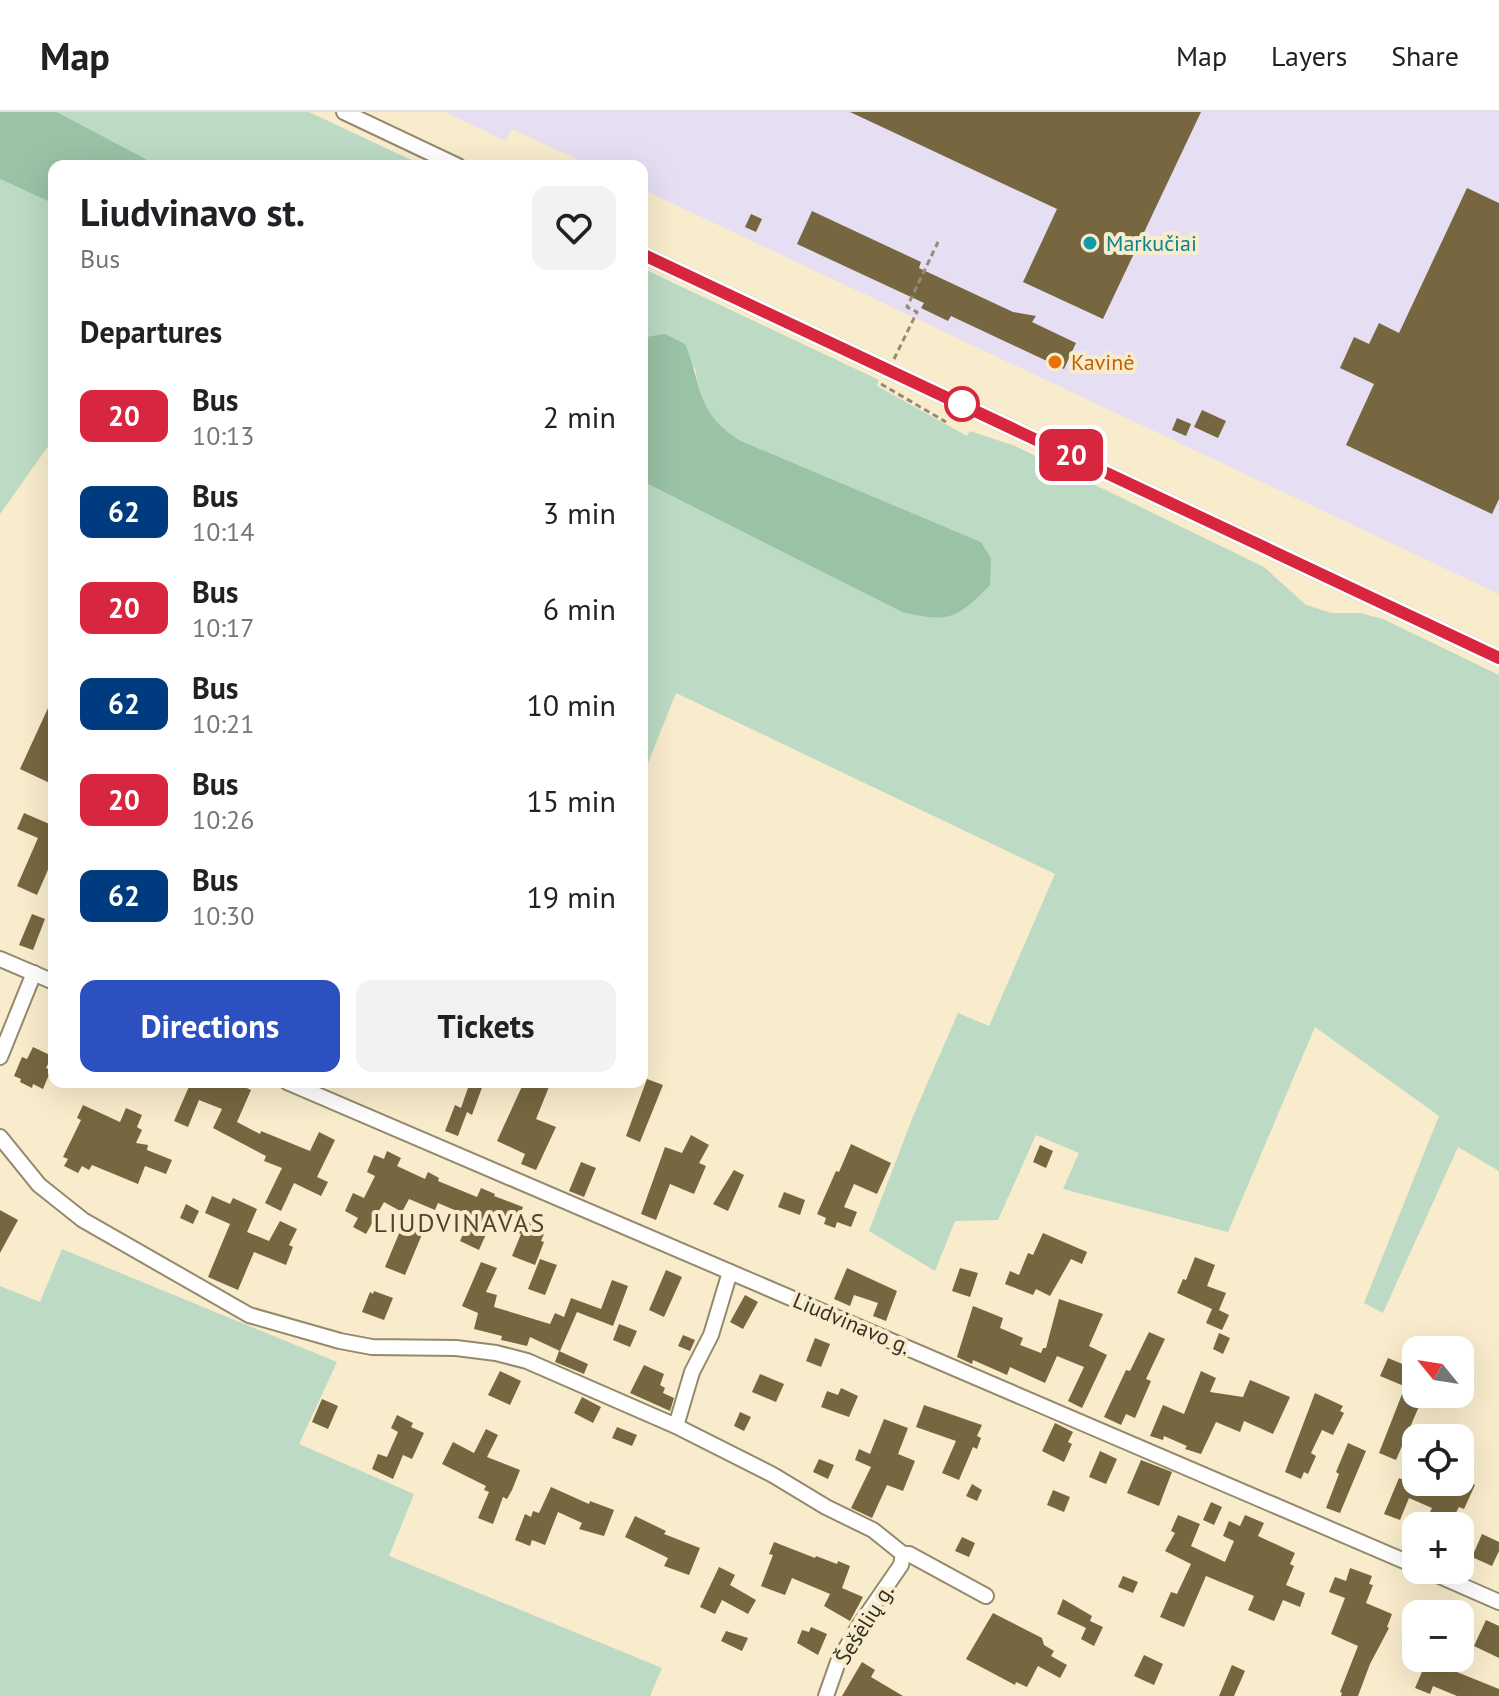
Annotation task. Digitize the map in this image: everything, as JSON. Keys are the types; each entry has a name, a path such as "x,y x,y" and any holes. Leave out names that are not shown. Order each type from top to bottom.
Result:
{"street":[{"path":"344,112 445,160"},
{"path":"648,257 1499,658"},
{"path":"0,959 48,979"},
{"path":"0,1057 34,973"},
{"name":"Liudvinavo g.","path":"301,1088 1402,1560"},
{"path":"0,1137 39,1185 83,1220 249,1315 372,1347 456,1348 527,1361 676,1426 773,1475 826,1507 873,1530 903,1554 909,1554 986,1596"},
{"path":"676,1426 692,1372 711,1335 730,1272"},
{"name":"Šešėlių g.","path":"826,1696 838,1662 901,1565 903,1554"},
{"path":"1458,1584 1499,1602"}],"path":[{"path":"938,242 907,307 917,312 881,385 946,422"}],"shaded area":[{"path":"445,112 1499,112 1499,594 648,192 648,160 579,160 512,129 506,141"}],"green space":[{"path":"0,112 57,112 148,160 48,160 48,201 0,179"},
{"path":"57,112 309,112 411,160 148,160"},
{"path":"0,179 48,201 48,446 0,514"},
{"path":"648,271 879,380 877,386 967,436 970,431 1015,446 1264,567 1306,605 1331,613 1360,613 1383,619 1499,675 1499,1171 1458,1147 1383,1313 1364,1303 1439,1116 1315,1027 1228,1232 1063,1189 1079,1153 1036,1135 998,1220 955,1221 935,1271 869,1231 914,1114 958,1013 989,1026 1055,874 676,693 648,763 648,484 902,612 991,558 981,542 730,434 714,419 704,401 695,368 648,338"},
{"path":"665,334 685,344 708,410 726,431 741,441 981,542 991,558 990,585 969,605 951,615 931,617 902,612 648,484 648,337"},
{"path":"62,1249 337,1362 299,1444 414,1494 389,1556 662,1668 650,1696 0,1696 0,1286 40,1302"}],"building":[{"name":"Markučiai","path":"850,112 1201,112 1103,319 1023,282 1057,209"},
{"path":"1467,188 1499,203 1499,499 1492,514 1346,445 1374,384 1340,368 1354,337 1369,344 1379,323 1399,333"},
{"path":"812,211 921,262 919,268 1013,312 1036,316 1032,322 1076,343 1064,369 951,316 948,321 921,308 924,303 797,244"},
{"path":"751,214 762,219 756,232 745,227"},
{"path":"1202,410 1226,421 1218,438 1194,427"},
{"path":"1177,418 1191,424 1186,436 1172,430"},
{"path":"48,708 48,782 20,769"},
{"path":"24,813 48,823 48,870 37,895 17,886 38,838 17,829"},
{"path":"32,914 45,919 33,950 19,945"},
{"path":"33,1047 48,1054 48,1077 43,1089 33,1084 32,1088 14,1076 22,1057 27,1059"},
{"path":"648,1079 663,1085 640,1142 626,1136 644,1088 648,1088"},
{"path":"188,1088 247,1088 251,1090 237,1122 260,1134 261,1131 310,1151 319,1132 335,1140 317,1177 328,1182 321,1196 294,1183 281,1211 265,1203 282,1168 264,1161 266,1156 213,1128 222,1109 199,1100 188,1127 174,1121"},
{"path":"468,1088 482,1088 472,1115 467,1112 458,1136 445,1131 455,1105 461,1108"},
{"path":"521,1088 549,1088 536,1119 556,1127 536,1170 521,1164 525,1154 497,1141"},
{"path":"83,1105 120,1122 126,1108 142,1115 137,1127 142,1130 136,1143 148,1145 147,1150 172,1160 166,1174 145,1166 138,1184 92,1165 89,1170 82,1166 78,1173 64,1166 68,1159 63,1157 81,1120 77,1118"},
{"path":"691,1135 709,1145 699,1163 706,1166 694,1194 670,1184 656,1220 641,1214 665,1147 682,1153"},
{"path":"851,1144 891,1163 877,1194 854,1184 844,1207 857,1212 851,1227 837,1222 835,1228 824,1224 826,1218 817,1214"},
{"path":"1040,1145 1053,1151 1046,1168 1033,1162"},
{"path":"387,1151 401,1158 397,1166 425,1179 428,1172 439,1178 438,1181 477,1197 481,1188 523,1207 519,1218 546,1229 535,1265 512,1256 521,1234 491,1223 479,1250 460,1241 471,1217 438,1203 435,1210 409,1199 402,1212 384,1202 366,1234 353,1227 358,1218 345,1211 353,1193 364,1198 375,1176 367,1172 374,1155 384,1159"},
{"path":"581,1162 596,1168 584,1197 569,1191"},
{"path":"734,1170 744,1175 728,1211 713,1204"},
{"path":"784,1192 805,1200 800,1215 778,1207"},
{"path":"212,1196 230,1204 233,1198 257,1209 247,1232 269,1241 280,1221 297,1229 289,1245 293,1247 286,1265 254,1252 238,1290 208,1277 230,1224 205,1213"},
{"path":"186,1204 199,1211 193,1224 180,1218"},
{"path":"0,1210 18,1220 0,1253"},
{"path":"403,1224 423,1232 405,1275 385,1267"},
{"path":"1043,1233 1087,1252 1082,1264 1071,1259 1050,1296 1036,1289 1033,1295 1005,1284 1010,1271 1019,1275 1028,1253 1033,1255"},
{"path":"1195,1257 1215,1265 1207,1286 1226,1293 1219,1310 1229,1315 1222,1330 1206,1323 1212,1309 1177,1293"},
{"path":"540,1259 557,1265 545,1295 528,1289"},
{"path":"481,1262 497,1268 486,1292 497,1295 494,1307 550,1324 555,1313 564,1317 571,1298 601,1309 612,1280 628,1286 613,1326 577,1312 560,1351 530,1337 527,1346 474,1329 478,1313 462,1306"},
{"path":"847,1268 897,1291 886,1321 873,1316 878,1303 854,1295 850,1306 834,1299"},
{"path":"960,1268 978,1273 970,1297 952,1291"},
{"path":"666,1270 682,1277 664,1317 649,1310"},
{"path":"374,1291 393,1298 384,1320 362,1312 370,1292 373,1294"},
{"path":"745,1295 758,1302 743,1329 730,1322"},
{"path":"1059,1299 1103,1314 1089,1346 1107,1355 1082,1408 1068,1401 1084,1367 1057,1356 1045,1383 1010,1367 1007,1375 973,1360 972,1364 957,1357 973,1306 1003,1318 1000,1328 1023,1338 1020,1345 1041,1353 1046,1348"},
{"path":"619,1324 637,1331 630,1347 613,1340"},
{"path":"1149,1332 1165,1339 1146,1379 1151,1381 1135,1418 1126,1414 1121,1425 1104,1417 1126,1370 1130,1371"},
{"path":"1219,1333 1230,1338 1223,1354 1213,1349"},
{"path":"683,1335 695,1340 690,1351 678,1346"},
{"path":"815,1338 830,1344 821,1367 806,1361"},
{"path":"559,1351 588,1364 584,1374 555,1362"},
{"path":"1388,1358 1402,1364 1402,1385 1380,1376"},
{"path":"644,1365 664,1374 660,1385 665,1388 663,1393 674,1398 670,1411 630,1393"},
{"path":"500,1371 521,1381 510,1405 488,1395"},
{"path":"1201,1371 1216,1378 1210,1392 1243,1397 1250,1380 1290,1397 1273,1434 1244,1421 1240,1432 1216,1422 1201,1454 1185,1449 1187,1446 1164,1436 1163,1440 1150,1436 1163,1405 1184,1414"},
{"path":"760,1374 784,1384 776,1402 752,1392"},
{"path":"841,1388 858,1396 849,1417 821,1407 827,1391 838,1395"},
{"path":"1315,1393 1343,1406 1340,1411 1344,1413 1333,1435 1322,1430 1311,1453 1316,1456 1308,1474 1304,1472 1301,1479 1285,1472"},
{"path":"1402,1394 1402,1408 1418,1408 1411,1424 1402,1424 1402,1446 1396,1460 1379,1453"},
{"path":"582,1397 601,1407 593,1423 574,1413"},
{"path":"322,1399 338,1406 328,1429 312,1422"},
{"path":"924,1405 982,1425 977,1436 981,1438 977,1449 973,1447 959,1480 942,1473 956,1441 916,1427"},
{"path":"740,1412 751,1417 744,1431 734,1426"},
{"path":"397,1415 424,1433 412,1459 403,1455 393,1479 372,1469 378,1454 387,1457 398,1432 391,1428"},
{"path":"884,1419 908,1428 898,1454 915,1461 903,1491 887,1485 872,1518 851,1508 871,1467 855,1460 859,1449 870,1454"},
{"path":"1055,1423 1073,1432 1068,1442 1072,1444 1064,1462 1042,1451"},
{"path":"617,1427 637,1435 632,1446 612,1438"},
{"path":"486,1429 498,1435 487,1457 520,1470 507,1499 503,1497 493,1524 478,1518 489,1492 484,1490 486,1486 442,1464 453,1442 474,1453"},
{"path":"1348,1443 1366,1451 1340,1513 1326,1508"},
{"path":"1100,1451 1117,1459 1106,1484 1089,1477"},
{"path":"819,1459 834,1465 828,1479 813,1472"},
{"path":"1141,1460 1172,1472 1159,1506 1127,1493"},
{"path":"1399,1478 1402,1479 1402,1496 1470,1496 1464,1509 1459,1507 1456,1512 1430,1512 1432,1508 1409,1498 1400,1520 1384,1514"},
{"path":"972,1484 982,1490 977,1501 966,1496"},
{"path":"551,1487 589,1504 590,1501 614,1510 604,1536 579,1529 582,1523 558,1512 545,1545 532,1540 530,1546 515,1540 525,1514 531,1517 533,1511 539,1513"},
{"path":"1053,1490 1070,1497 1064,1512 1047,1505"},
{"path":"1211,1502 1222,1507 1214,1525 1203,1520"},
{"path":"1178,1515 1200,1524 1191,1546 1225,1562 1234,1541 1223,1536 1229,1521 1240,1526 1245,1515 1264,1523 1258,1536 1295,1553 1290,1564 1294,1566 1286,1585 1305,1593 1300,1607 1283,1600 1274,1621 1248,1610 1254,1596 1206,1576 1184,1627 1160,1617 1171,1592 1177,1594 1191,1564 1165,1551 1175,1533 1171,1531"},
{"path":"635,1516 666,1531 664,1534 700,1548 689,1575 664,1566 668,1558 625,1537"},
{"path":"1482,1534 1499,1542 1499,1551 1492,1566 1474,1558"},
{"path":"962,1537 975,1543 969,1557 955,1551"},
{"path":"774,1542 815,1558 850,1566 842,1588 863,1597 850,1621 824,1606 830,1594 792,1578 785,1595 761,1586 773,1555 769,1554"},
{"path":"719,1567 735,1575 730,1585 756,1600 748,1614 722,1600 715,1614 700,1607"},
{"path":"1350,1568 1372,1576 1369,1584 1373,1585 1366,1603 1392,1614 1389,1628 1358,1696 1341,1696 1358,1646 1331,1634 1345,1598 1329,1592 1335,1577 1346,1581"},
{"path":"1123,1576 1138,1582 1133,1593 1118,1587"},
{"path":"1063,1599 1092,1616 1090,1621 1103,1627 1094,1646 1081,1639 1086,1628 1057,1614"},
{"path":"993,1613 1042,1638 1044,1645 1054,1651 1051,1656 1067,1665 1060,1678 1038,1666 1027,1687 1016,1682 1015,1685 966,1659"},
{"path":"1486,1620 1499,1626 1499,1658 1474,1646"},
{"path":"811,1627 827,1634 818,1655 797,1643 802,1630 809,1632"},
{"path":"726,1631 748,1638 742,1651 721,1641"},
{"path":"1144,1655 1163,1664 1154,1685 1134,1676"},
{"path":"862,1662 875,1670 871,1677 903,1696 842,1696"},
{"path":"1232,1665 1245,1671 1234,1696 1219,1696"},
{"path":"1422,1672 1457,1672 1499,1689 1499,1696 1457,1696 1433,1686 1430,1694 1415,1688"}],"bus line":[{"name":"20","path":"648,257 1499,658"}],"place":[{"name":"Markučiai","path":"1090,243"},
{"name":"Kavinė","path":"1055,362"}],"district":[{"name":"LIUDVINAVAS","path":"460,1223"}]}
